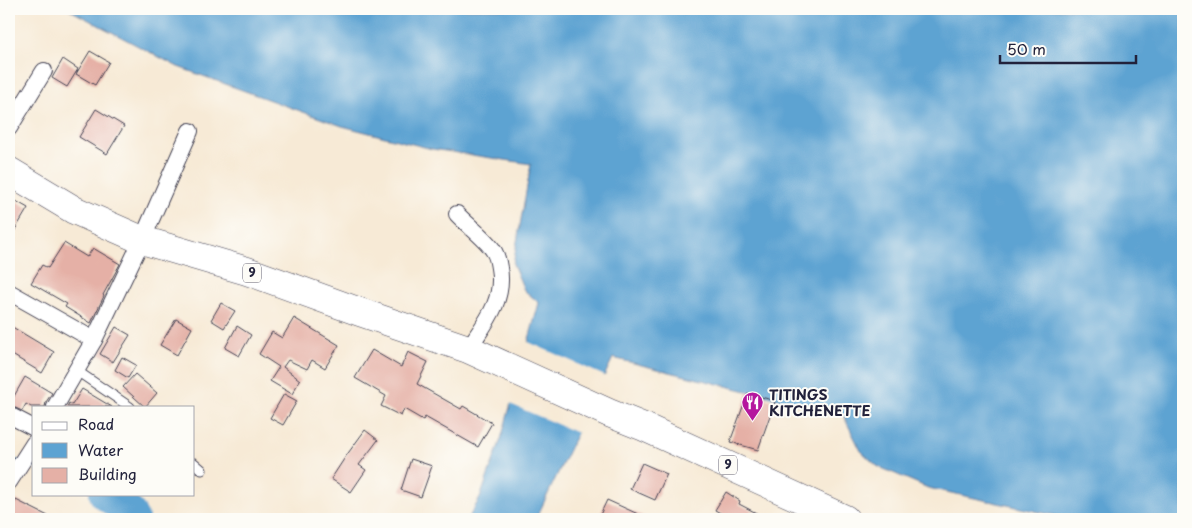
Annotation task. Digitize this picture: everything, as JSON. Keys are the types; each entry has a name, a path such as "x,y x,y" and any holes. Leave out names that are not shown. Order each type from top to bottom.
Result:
{"highway":[{"name":"9","path":"9,171 74,210 142,240 247,271 468,349 609,413 644,426 845,519"}],"street":[{"path":"9,128 44,70"},
{"path":"56,406 94,340 142,240 190,131"},
{"path":"457,214 492,248 498,258 501,277 499,294 492,314 468,349"},
{"path":"9,292 94,340"},
{"path":"9,415 32,427"},
{"path":"9,482 32,446"}],"lane":[{"path":"77,370 129,406"},
{"path":"195,464 202,470"}],"water":[{"path":"68,9 1183,9 1183,519 1072,519 928,488 877,466 861,451 843,415 613,358 536,519 468,519 480,498 501,439 539,303 524,290 513,264 531,164 432,149 342,126 178,67"}],"pier":[{"path":"526,341 607,377 580,434 508,403"}],"building":[{"path":"90,51 109,62 95,85 76,74"},
{"path":"63,59 78,69 67,87 52,78"},
{"path":"96,109 124,126 107,154 79,137"},
{"path":"9,197 28,208 9,240"},
{"path":"64,243 87,257 93,248 120,264 103,295 91,323 65,307 67,304 31,283 42,265 48,268"},
{"path":"221,303 235,311 224,328 211,320"},
{"path":"294,318 339,345 325,368 312,360 307,369 288,360 283,367 300,380 292,394 270,381 279,367 259,354 272,332 282,338"},
{"path":"176,319 192,328 177,355 160,345"},
{"path":"9,325 54,352 42,373 9,353"},
{"path":"237,326 251,335 239,356 225,348"},
{"path":"116,327 130,335 113,362 100,354"},
{"path":"372,350 401,367 408,352 428,362 417,384 461,409 463,406 492,423 478,447 425,417 423,420 404,409 401,416 381,406 386,396 355,378"},
{"path":"122,357 136,365 128,378 115,370"},
{"path":"135,374 157,393 144,406 123,387"},
{"path":"25,377 52,393 45,406 31,407 26,404 22,411 9,405"},
{"path":"82,389 110,406 68,406 69,403 72,405"},
{"name":"TITINGS KITCHENETTE","path":"748,393 775,401 758,450 730,442"},
{"path":"284,394 297,401 283,425 270,418"},
{"path":"365,430 378,440 359,465 366,470 351,492 331,479"},
{"path":"411,459 432,466 421,497 401,490"},
{"path":"642,463 667,474 655,500 630,489"},
{"path":"726,492 740,501 739,504 768,519 731,519 715,510"},
{"path":"16,500 54,519 9,519"},
{"path":"607,500 649,519 598,519"}],"waterway":[{"path":"9,461 32,465"},
{"path":"108,496 130,513 133,519"}],"place":[{"name":"TITINGS KITCHENETTE","path":"753,422"}]}
